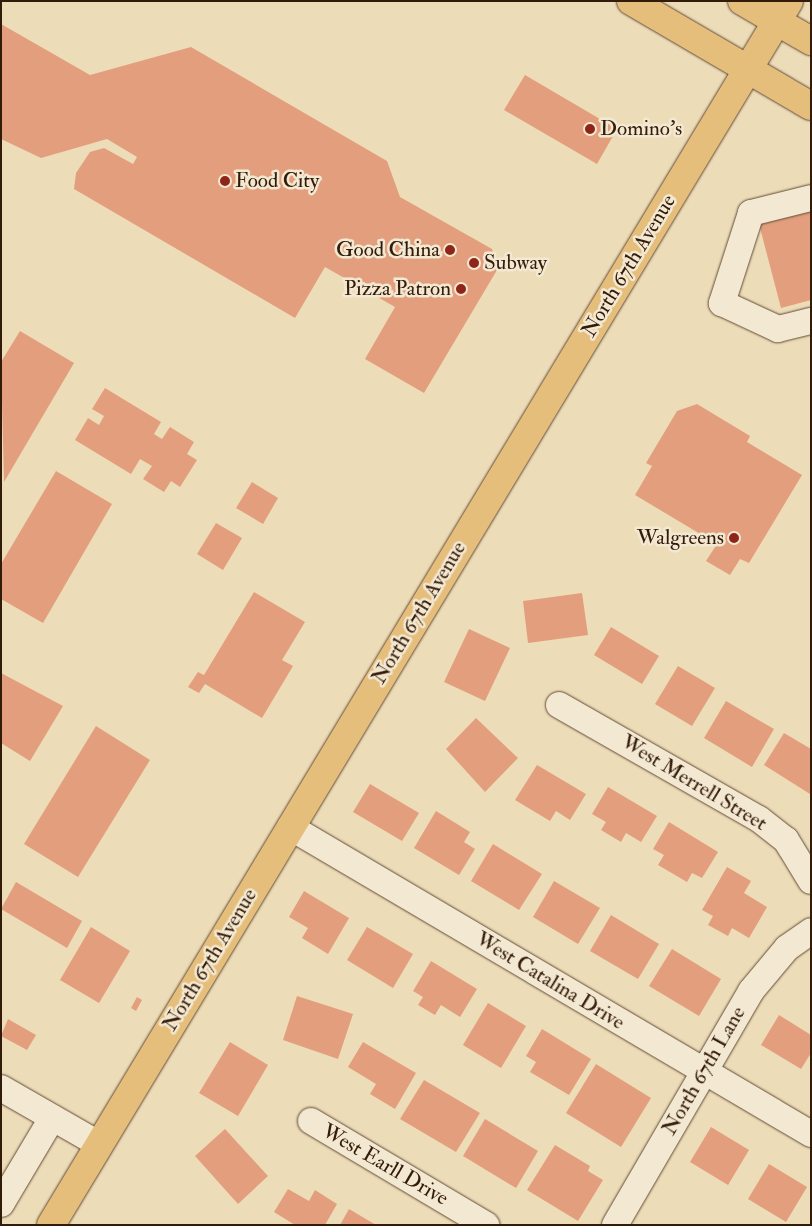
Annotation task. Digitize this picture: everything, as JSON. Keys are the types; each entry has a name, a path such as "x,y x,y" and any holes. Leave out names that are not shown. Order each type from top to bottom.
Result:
{"main road":[{"path":"631,1 811,106"},
{"path":"742,1 783,11 811,41"},
{"name":"North 67th Avenue","path":"51,1225 783,11"}],"street":[{"path":"811,198 751,213 722,303 778,329 811,321"},
{"name":"West Merrell Street","path":"559,705 759,820 786,840 811,881"},
{"name":"West Catalina Drive","path":"290,827 811,1134"},
{"name":"North 67th Lane","path":"615,1225 756,984 787,948 811,931"},
{"path":"1,1088 100,1145"},
{"path":"1,1204 52,1118"},
{"name":"West Earll Drive","path":"310,1121 486,1225"}],"building":[{"path":"1,24 90,75 191,47 387,161 400,197 492,249 497,270 424,393 365,359 395,307 325,267 295,318 74,189 76,173 90,152 104,148 133,164 137,157 107,139 41,158 1,139"},
{"path":"525,75 617,129 597,164 504,110"},
{"path":"811,211 811,300 781,308 759,224"},
{"path":"20,331 74,363 4,482 1,362"},
{"path":"105,388 161,422 154,434 162,439 170,427 194,442 187,454 197,460 180,487 171,481 164,492 143,479 152,466 140,459 131,474 75,440 88,418 99,425 104,416 92,409"},
{"name":"Walgreens","path":"697,404 750,436 747,442 802,475 749,563 740,559 730,575 706,561 717,544 635,495 652,466 646,463 677,411"},
{"path":"56,471 112,504 43,623 1,599 1,564"},
{"path":"252,482 278,498 263,524 236,508"},
{"path":"216,523 242,538 223,570 197,554"},
{"path":"254,592 305,622 282,660 293,666 262,718 205,684 199,693 188,687 198,672 204,675"},
{"path":"582,593 588,635 528,643 523,601"},
{"path":"611,627 659,656 642,684 594,655"},
{"path":"469,629 510,648 485,701 444,682"},
{"path":"678,666 715,688 692,726 655,704"},
{"path":"1,673 63,706 30,761 1,743"},
{"path":"726,701 774,729 752,767 704,738"},
{"path":"476,718 518,758 485,792 446,749"},
{"path":"96,726 150,760 78,877 24,844"},
{"path":"784,733 811,749 810,794 764,765"},
{"path":"537,765 586,794 570,820 556,811 550,821 515,800"},
{"path":"370,784 419,813 402,841 353,812"},
{"path":"608,787 657,816 641,842 626,833 621,842 601,830 606,822 592,814"},
{"path":"436,811 470,832 464,842 475,849 459,875 414,848"},
{"path":"669,822 718,852 702,878 692,873 687,882 658,865 664,855 653,849"},
{"path":"493,844 542,874 519,910 471,881"},
{"path":"727,867 751,881 744,893 767,907 749,938 732,928 728,936 708,925 713,916 702,910"},
{"path":"554,881 600,908 578,944 533,917"},
{"path":"16,882 82,921 67,948 1,909"},
{"path":"304,891 349,918 328,954 302,938 308,928 289,917"},
{"path":"611,915 659,944 638,979 590,951"},
{"path":"91,927 130,951 99,1003 60,980"},
{"path":"367,927 413,954 393,988 347,960"},
{"path":"672,949 721,979 699,1016 649,986"},
{"path":"431,961 477,989 460,1017 441,1005 435,1015 418,1005 423,997 413,991"},
{"path":"297,996 353,1014 338,1059 283,1040"},
{"path":"137,997 142,1000 136,1011 131,1008"},
{"path":"488,1003 526,1026 501,1068 463,1045"},
{"path":"779,1015 811,1035 811,1053 801,1069 761,1045"},
{"path":"8,1019 36,1035 27,1050 1,1036"},
{"path":"542,1029 591,1059 569,1095 530,1072 536,1062 526,1056"},
{"path":"230,1042 268,1065 238,1116 199,1093"},
{"path":"363,1042 416,1073 395,1109 370,1094 376,1084 348,1067"},
{"path":"596,1064 651,1098 621,1147 566,1113"},
{"path":"424,1080 480,1113 456,1152 400,1119"},
{"path":"485,1119 538,1151 516,1188 463,1156"},
{"path":"711,1127 749,1150 728,1185 690,1162"},
{"path":"225,1129 268,1176 238,1204 195,1156"},
{"path":"555,1145 590,1166 588,1171 603,1180 578,1221 527,1190"},
{"path":"769,1164 807,1187 786,1222 748,1199"},
{"path":"288,1189 309,1201 315,1190 337,1204 325,1225 295,1225 274,1212"},
{"path":"349,1209 376,1225 340,1225"}],"place":[{"name":"Domino's","path":"590,129"},
{"name":"Food City","path":"225,181"},
{"name":"Good China","path":"450,250"},
{"name":"Subway","path":"474,263"},
{"name":"Pizza Patron","path":"461,289"},
{"name":"Walgreens","path":"734,538"}]}
